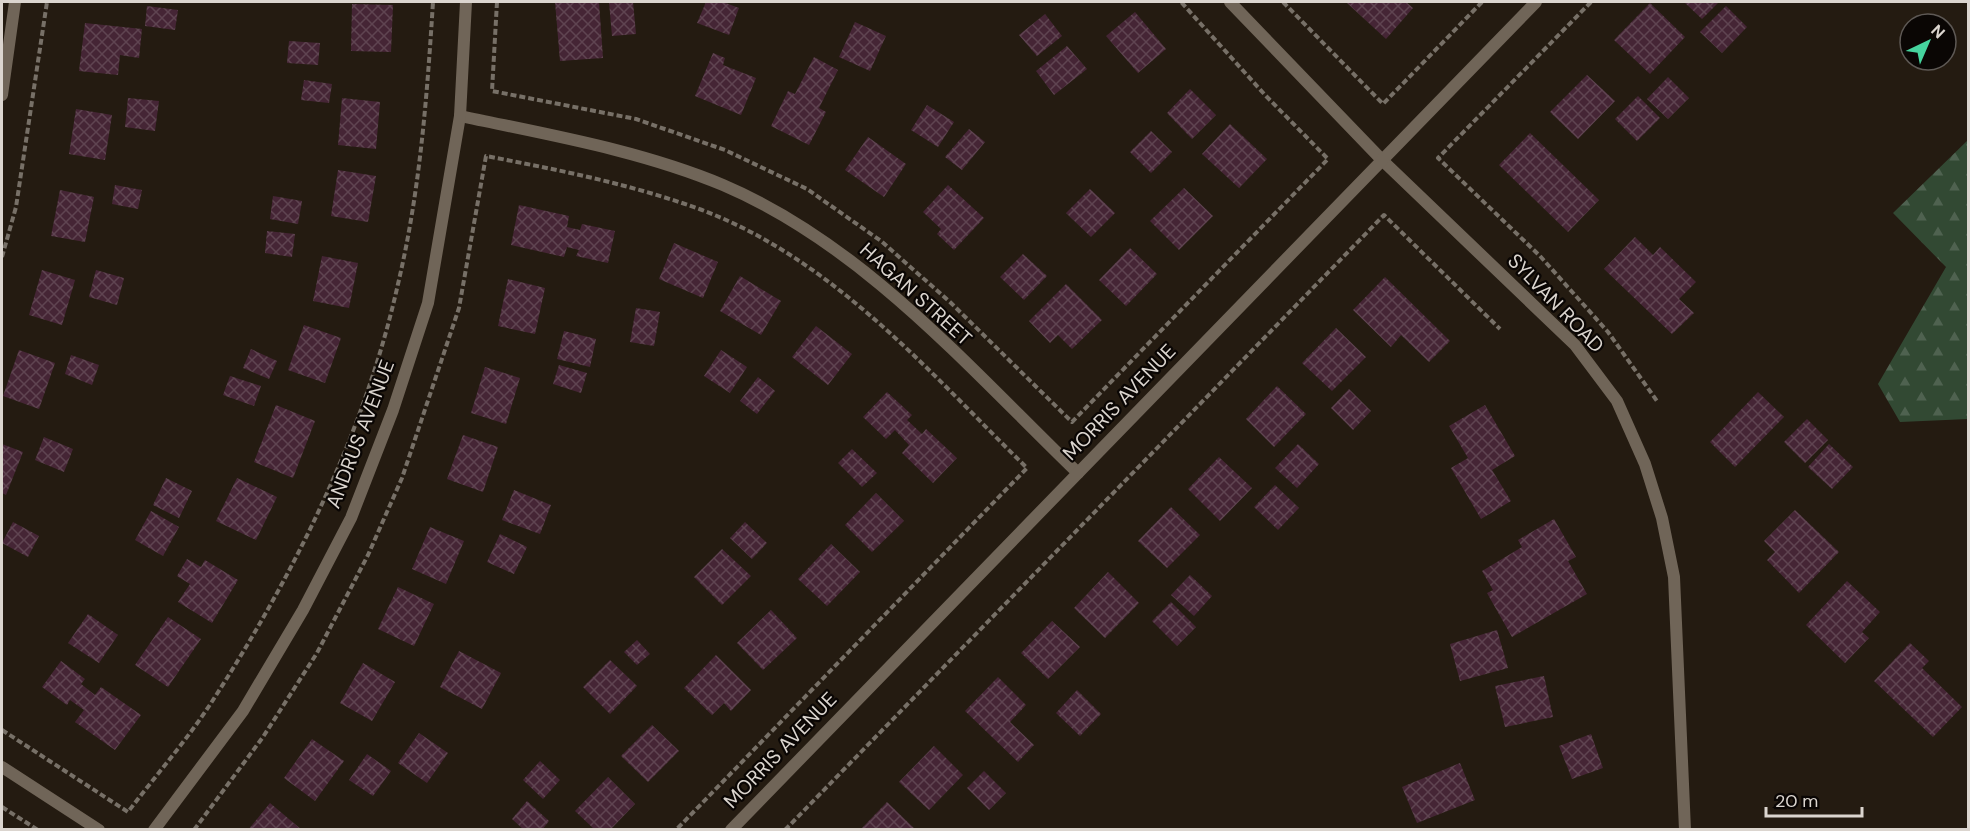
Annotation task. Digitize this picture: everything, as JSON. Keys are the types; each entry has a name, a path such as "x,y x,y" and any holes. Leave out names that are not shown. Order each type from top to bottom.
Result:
{"street":[{"path":"2,95 15,2"},
{"name":"ANDRUS AVENUE","path":"154,830 243,711 303,610 351,518 393,410 428,303 460,116 466,2"},
{"name":"SYLVAN ROAD","path":"1230,2 1382,159 1575,345 1617,401 1645,464 1662,518 1674,577 1685,830"},
{"name":"MORRIS AVENUE","path":"730,830 1536,2"},
{"name":"HAGAN STREET","path":"460,116 608,146 724,185 815,234 890,292 1078,473"},
{"path":"2,767 99,830"}],"path":[{"path":"2,257 16,207 47,2"},
{"path":"2,730 128,812 212,701 271,604 321,506 358,418 398,285 418,179 433,2"},
{"path":"497,2 492,91 636,119 725,150 807,189 882,241 950,302 1072,422 1328,159 1266,96 1181,2"},
{"path":"1283,2 1383,104 1482,2"},
{"path":"1591,2 1438,158 1540,256 1608,332 1657,401"},
{"path":"194,830 263,737 316,653 368,555 402,478 459,308 486,156 607,180 703,211 770,243 870,313 1027,468 676,830"},
{"path":"785,830 1384,215 1500,329"},
{"path":"2,807 38,830"}],"green space":[{"path":"1968,140 1968,419 1900,422 1878,384 1946,267 1893,213"}],"building":[{"path":"555,2 599,2 603,58 560,61"},
{"path":"609,2 633,2 636,34 612,36"},
{"path":"706,2 723,2 739,8 729,35 697,23"},
{"path":"1346,2 1406,2 1413,8 1386,39"},
{"path":"1684,2 1719,2 1702,19"},
{"path":"1650,3 1685,37 1650,74 1614,40"},
{"path":"352,4 393,5 391,52 351,51"},
{"path":"147,6 178,10 175,30 145,26"},
{"path":"1726,6 1747,27 1722,53 1700,32"},
{"path":"1135,12 1166,49 1138,73 1106,36"},
{"path":"1045,14 1062,36 1037,56 1019,35"},
{"path":"855,22 886,36 870,71 839,57"},
{"path":"85,23 142,29 139,58 120,55 118,75 79,71"},
{"path":"289,41 320,43 318,65 287,63"},
{"path":"1067,46 1087,69 1054,95 1036,71"},
{"path":"713,53 725,58 723,65 756,78 741,115 695,96"},
{"path":"814,57 838,70 819,108 826,112 809,145 771,126 788,91 795,94"},
{"path":"1587,75 1615,101 1578,139 1550,112"},
{"path":"1668,77 1689,98 1668,119 1647,99"},
{"path":"304,80 332,84 329,103 301,100"},
{"path":"1190,89 1216,115 1192,139 1167,113"},
{"path":"1638,96 1660,118 1637,141 1615,119"},
{"path":"128,98 159,101 155,131 125,127"},
{"path":"342,98 380,102 376,149 338,145"},
{"path":"927,105 954,122 938,147 911,130"},
{"path":"76,109 112,115 105,160 69,154"},
{"path":"1230,124 1267,159 1239,188 1202,154"},
{"path":"969,129 985,142 962,170 945,157"},
{"path":"1151,131 1172,152 1151,173 1130,152"},
{"path":"1530,133 1599,200 1568,232 1499,165"},
{"path":"868,137 906,164 884,197 845,170"},
{"path":"338,170 376,176 368,222 331,216"},
{"path":"115,185 142,190 138,209 112,204"},
{"path":"948,185 984,218 954,250 937,234 941,229 923,212"},
{"path":"1184,188 1213,216 1179,250 1150,221"},
{"path":"1090,189 1115,213 1091,237 1066,213"},
{"path":"60,190 94,197 85,242 51,236"},
{"path":"273,196 302,201 298,224 270,219"},
{"path":"519,205 569,216 567,227 580,230 582,224 615,231 608,263 576,256 579,250 567,247 564,257 511,245"},
{"path":"267,231 295,234 292,257 265,253"},
{"path":"1635,237 1653,255 1660,247 1696,282 1679,299 1694,313 1672,334 1604,269"},
{"path":"674,243 718,262 703,298 659,279"},
{"path":"1130,248 1157,274 1126,306 1099,280"},
{"path":"1023,254 1047,276 1024,300 1000,277"},
{"path":"322,256 358,263 349,308 313,301"},
{"path":"42,270 75,280 62,325 29,315"},
{"path":"96,270 124,278 117,305 89,297"},
{"path":"740,276 781,301 761,335 720,311"},
{"path":"1385,277 1450,341 1429,362 1401,335 1391,347 1353,310"},
{"path":"508,279 545,288 535,334 498,326"},
{"path":"1066,284 1102,320 1072,349 1058,335 1050,343 1029,321"},
{"path":"636,308 660,312 654,346 630,342"},
{"path":"304,325 341,338 325,383 288,370"},
{"path":"816,326 852,354 828,385 792,357"},
{"path":"1336,328 1366,357 1332,391 1302,363"},
{"path":"564,331 596,339 590,367 557,359"},
{"path":"251,349 277,361 269,379 243,368"},
{"path":"19,350 55,363 39,409 3,396"},
{"path":"721,350 747,367 730,393 704,376"},
{"path":"71,355 99,365 92,385 65,374"},
{"path":"559,365 587,373 581,393 553,384"},
{"path":"485,367 520,378 506,424 471,413"},
{"path":"230,376 261,386 254,406 223,395"},
{"path":"758,377 775,391 757,414 740,401"},
{"path":"1277,386 1306,414 1274,447 1246,419"},
{"path":"1349,389 1371,411 1353,430 1331,408"},
{"path":"887,392 912,415 907,420 922,434 926,429 957,458 933,483 902,453 909,445 895,430 886,439 863,417"},
{"path":"1758,392 1784,417 1735,467 1710,442"},
{"path":"276,405 315,421 293,478 254,462"},
{"path":"1485,405 1515,456 1492,470 1511,501 1481,519 1451,468 1468,458 1449,426"},
{"path":"1807,419 1828,440 1805,463 1784,442"},
{"path":"463,435 498,447 483,492 447,479"},
{"path":"44,437 73,449 64,472 35,460"},
{"path":"2,444 23,452 6,495 2,493"},
{"path":"1298,444 1319,464 1297,488 1275,468"},
{"path":"1829,444 1853,467 1832,489 1808,467"},
{"path":"852,449 877,473 862,487 838,463"},
{"path":"1219,457 1252,488 1220,521 1188,489"},
{"path":"166,478 192,491 179,518 153,505"},
{"path":"237,478 277,497 256,540 216,521"},
{"path":"1275,485 1299,508 1278,530 1254,507"},
{"path":"514,490 551,505 540,534 502,520"},
{"path":"876,493 904,521 872,552 845,525"},
{"path":"1171,507 1200,535 1167,568 1138,541"},
{"path":"1795,510 1839,552 1799,593 1767,560 1775,552 1764,541"},
{"path":"151,511 179,527 163,556 135,540"},
{"path":"1554,519 1576,557 1568,561 1587,594 1512,637 1487,593 1493,590 1482,571 1522,547 1518,540"},
{"path":"13,522 39,536 28,557 2,543"},
{"path":"745,522 767,543 752,559 730,538"},
{"path":"430,527 464,541 446,584 412,569"},
{"path":"500,534 527,547 514,574 487,562"},
{"path":"831,544 860,572 827,606 798,579"},
{"path":"722,549 751,576 722,605 694,577"},
{"path":"187,559 201,567 205,560 238,580 212,623 178,602 190,584 177,576"},
{"path":"1108,572 1139,603 1105,638 1074,608"},
{"path":"1190,575 1212,596 1194,616 1171,595"},
{"path":"1847,581 1880,612 1862,632 1869,638 1845,663 1806,625"},
{"path":"398,587 434,604 414,646 378,629"},
{"path":"1171,602 1196,627 1177,646 1152,621"},
{"path":"771,610 797,638 763,670 737,643"},
{"path":"88,614 118,635 99,663 68,643"},
{"path":"168,617 201,639 168,687 135,665"},
{"path":"1052,621 1080,647 1048,679 1021,653"},
{"path":"1497,630 1508,668 1460,681 1450,644"},
{"path":"637,640 650,654 637,665 624,652"},
{"path":"1910,643 1929,661 1922,668 1962,707 1933,737 1874,681"},
{"path":"459,651 501,673 482,709 440,687"},
{"path":"716,655 751,690 731,711 724,703 712,715 684,688"},
{"path":"610,660 637,686 610,714 583,687"},
{"path":"61,661 85,679 81,684 95,695 101,687 141,715 115,750 75,722 84,710 70,700 67,705 42,687"},
{"path":"363,663 395,682 372,721 340,703"},
{"path":"1544,676 1553,717 1505,727 1495,686"},
{"path":"998,677 1026,705 1010,722 1034,745 1018,762 965,711"},
{"path":"1077,690 1101,714 1080,736 1056,713"},
{"path":"652,725 679,751 648,782 621,756"},
{"path":"419,733 448,753 427,783 398,763"},
{"path":"1591,734 1603,768 1572,779 1559,746"},
{"path":"312,739 344,761 315,801 284,778"},
{"path":"934,746 963,775 929,810 899,782"},
{"path":"367,754 391,771 373,796 349,780"},
{"path":"540,761 560,780 543,799 523,780"},
{"path":"1460,763 1475,800 1417,823 1402,787"},
{"path":"984,771 1006,793 989,810 967,788"},
{"path":"608,777 635,804 610,830 595,830 575,811"},
{"path":"527,801 549,821 542,830 524,830 512,819"},
{"path":"887,802 916,830 860,830"},
{"path":"270,803 302,830 248,830"}]}
